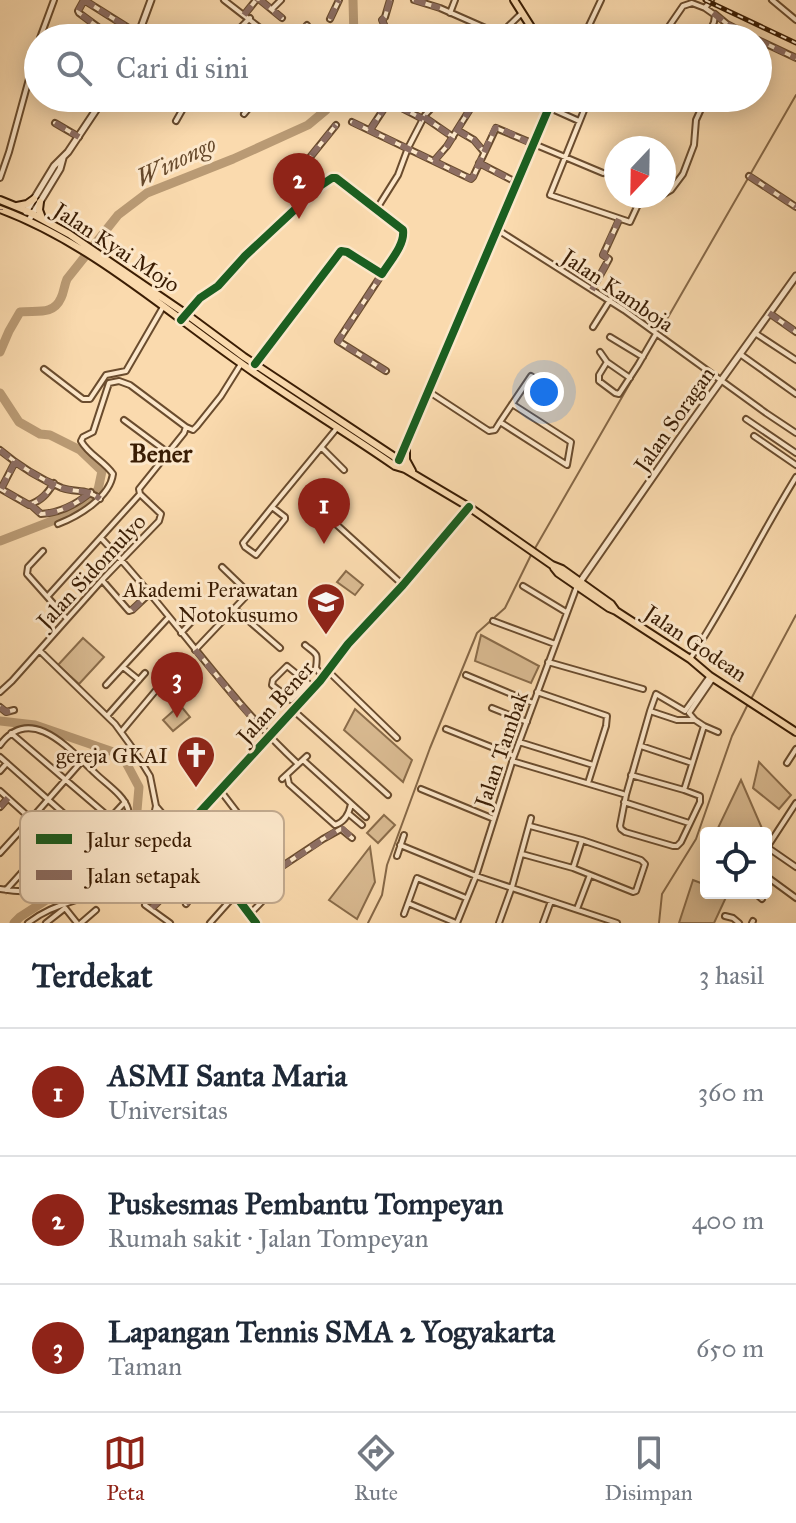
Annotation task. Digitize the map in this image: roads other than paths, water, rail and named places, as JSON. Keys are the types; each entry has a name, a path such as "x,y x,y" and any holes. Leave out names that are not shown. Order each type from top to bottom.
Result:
{"main road":[{"path":"514,0 529,24"},
{"path":"400,465 407,441 496,229 548,112"},
{"name":"Jalan Kyai Mojo","path":"0,200 68,237"},
{"path":"14,206 37,201 44,220"},
{"name":"Jalan Kyai Mojo","path":"0,209 44,220 255,364 339,426 381,450 400,465"},
{"name":"Jalan Kyai Mojo","path":"102,260 163,307 184,317 241,364 469,507 552,565"},
{"path":"381,450 393,452 407,441"},
{"path":"407,441 407,465 418,477"},
{"name":"Jalan Godean","path":"552,565 558,573 579,584 609,608 796,732"}],"street":[{"path":"45,24 54,0"},
{"path":"94,24 78,12 84,0 119,24"},
{"path":"142,24 151,0"},
{"path":"224,0 256,24"},
{"path":"241,24 258,0 282,18"},
{"path":"272,9 281,0"},
{"path":"330,19 339,0"},
{"path":"384,24 382,20 390,0"},
{"path":"414,0 476,24"},
{"path":"450,13 455,0"},
{"path":"590,24 601,0"},
{"path":"705,8 711,0"},
{"path":"772,0 796,20"},
{"path":"669,24 686,2 705,8 727,24"},
{"path":"510,24 522,13"},
{"path":"713,13 713,24"},
{"path":"772,47 796,58"},
{"path":"0,178 24,97"},
{"path":"28,216 54,166 95,112"},
{"path":"176,121 181,112"},
{"path":"370,130 380,112"},
{"path":"411,112 453,137"},
{"path":"376,210 398,175 408,148 428,112"},
{"path":"434,161 468,112"},
{"path":"559,112 579,121"},
{"path":"583,112 550,195 630,222 636,208"},
{"path":"676,183 694,145 700,112"},
{"path":"352,122 471,179 495,128 603,173"},
{"path":"55,123 79,137"},
{"path":"325,183 309,168 307,161 336,125"},
{"path":"457,130 474,140 484,152"},
{"path":"479,163 517,183"},
{"path":"749,176 796,207"},
{"path":"184,317 245,256 325,183 336,178 404,233 382,274 338,341 386,371"},
{"path":"592,290 609,259 603,255 619,219"},
{"name":"Jalan Kamboja","path":"496,229 610,300 796,433"},
{"path":"255,364 341,251 382,274"},
{"name":"Jalan Soragan","path":"579,584 796,276"},
{"path":"593,327 610,300"},
{"path":"44,369 83,399 90,399 106,375 126,371 163,307"},
{"path":"769,313 796,332"},
{"path":"755,333 796,360"},
{"path":"607,362 599,375 601,383 620,393 658,335"},
{"path":"610,337 643,357"},
{"path":"600,352 607,362 630,378"},
{"path":"740,354 796,394"},
{"name":"Jalan Sidomulyo","path":"0,692 162,517 140,494 139,489 186,427 195,429 241,364"},
{"path":"428,391 489,431 495,430 531,376 544,385"},
{"path":"58,524 70,519 109,489 113,474 81,441 93,432 109,383 119,381 130,385 186,427"},
{"path":"500,422 567,465 571,442 512,404"},
{"path":"746,419 796,453"},
{"path":"124,420 167,452"},
{"path":"272,507 285,519 256,555 243,543 272,507 322,448 339,426"},
{"path":"754,436 796,465"},
{"path":"322,448 344,470"},
{"path":"0,450 15,462 64,489 91,492 98,498"},
{"path":"15,462 0,490 31,505 41,514 77,503 91,492"},
{"path":"690,659 715,621 796,477"},
{"path":"31,505 45,496 54,483"},
{"path":"48,596 140,494"},
{"name":"Jalan Bener","path":"201,811 323,677 348,644 469,507"},
{"path":"326,515 403,585"},
{"path":"101,538 268,737 303,760 366,817"},
{"path":"43,551 28,567 27,574 68,620"},
{"path":"195,650 249,593 222,567"},
{"path":"102,580 129,611 149,594"},
{"name":"Jalan Tambak","path":"457,923 476,876 513,758 579,584"},
{"path":"523,586 566,612"},
{"path":"235,609 280,648"},
{"path":"181,633 196,617"},
{"path":"106,685 168,618"},
{"path":"493,621 555,644"},
{"path":"305,645 317,655 316,668 323,677"},
{"path":"40,651 107,716 143,762 150,776 155,811"},
{"path":"548,662 643,689"},
{"path":"287,666 308,683 301,692 289,700 272,683 287,666"},
{"path":"123,667 139,680"},
{"path":"328,671 397,738"},
{"path":"107,716 145,673"},
{"path":"466,675 533,703"},
{"path":"631,775 701,798 677,846 625,832 620,826 624,802 631,775 656,694 685,711 712,677"},
{"path":"712,677 689,713 704,726 718,732"},
{"path":"121,732 162,683"},
{"path":"301,692 305,697"},
{"path":"537,692 607,716 588,783"},
{"path":"0,707 6,712 14,710"},
{"path":"492,708 527,722"},
{"path":"293,710 388,795"},
{"path":"650,711 677,720 695,720"},
{"path":"684,790 704,726"},
{"path":"0,745 11,733 23,728 40,730 59,740 82,761 125,802 128,811"},
{"path":"446,729 513,758 623,794"},
{"path":"11,733 102,811"},
{"path":"519,742 593,765"},
{"path":"640,746 692,763"},
{"path":"787,763 796,749"},
{"path":"0,757 61,811"},
{"path":"303,760 285,777 289,784 334,824 349,814 351,804"},
{"path":"39,811 82,761"},
{"path":"0,771 7,763"},
{"path":"421,789 494,819"},
{"path":"220,790 236,811"},
{"path":"0,791 22,811"},
{"path":"0,807 8,798"},
{"path":"115,811 125,802"},
{"path":"624,802 689,823"},
{"path":"772,839 796,803"},
{"path":"156,806 160,811"},
{"path":"349,814 362,825"},
{"path":"499,923 531,818"},
{"path":"522,854 573,868 634,892 646,866 641,860 530,826"},
{"path":"284,865 339,829 352,838"},
{"path":"0,853 20,831"},
{"path":"397,856 404,835"},
{"path":"573,868 582,840"},
{"path":"400,845 476,876 617,923"},
{"path":"772,852 796,867"},
{"path":"3,889 20,871"},
{"path":"577,909 590,875"},
{"path":"404,914 417,878 466,898"},
{"path":"772,880 796,898"},
{"path":"543,923 551,901"},
{"path":"28,923 41,913 70,903"},
{"path":"152,908 157,903"},
{"path":"210,923 228,903"},
{"path":"241,903 256,923"},
{"path":"250,914 261,903"},
{"path":"408,903 457,923"},
{"path":"145,905 170,923"},
{"path":"46,923 63,906"},
{"path":"63,906 79,923 96,910"},
{"path":"725,916 739,923"}],"waterway":[{"name":"Winongo","path":"353,0 354,24"},
{"path":"534,550 796,95"},
{"name":"Winongo","path":"0,352 20,312 49,310 58,304 67,279 118,215 147,193 308,125 324,112"},
{"name":"Winongo","path":"0,393 19,422 80,450 102,471 98,490 82,504 52,521 0,541"},
{"path":"368,923 382,895 387,865 430,748 477,633 505,608 531,555"},
{"path":"751,699 796,615"},
{"path":"659,923 662,894 696,839 732,736 748,704"},
{"name":"Winongo","path":"0,721 35,725 122,755 139,787 137,811"},
{"name":"Winongo","path":"14,923 42,903"}],"railway":[{"path":"705,0 756,24"},
{"path":"772,32 796,43"}],"place":[{"name":"Puskesmas Pembantu Tompeyan","path":"299,219"},
{"name":"ASMI Santa Maria","path":"324,544"},
{"name":"Akademi Perawatan Notokusumo","path":"326,636"},
{"name":"Lapangan Tennis SMA 2 Yogyakarta","path":"177,718"},
{"name":"gereja GKAI","path":"196,789"}],"district":[{"name":"Bener","path":"161,453"}]}
